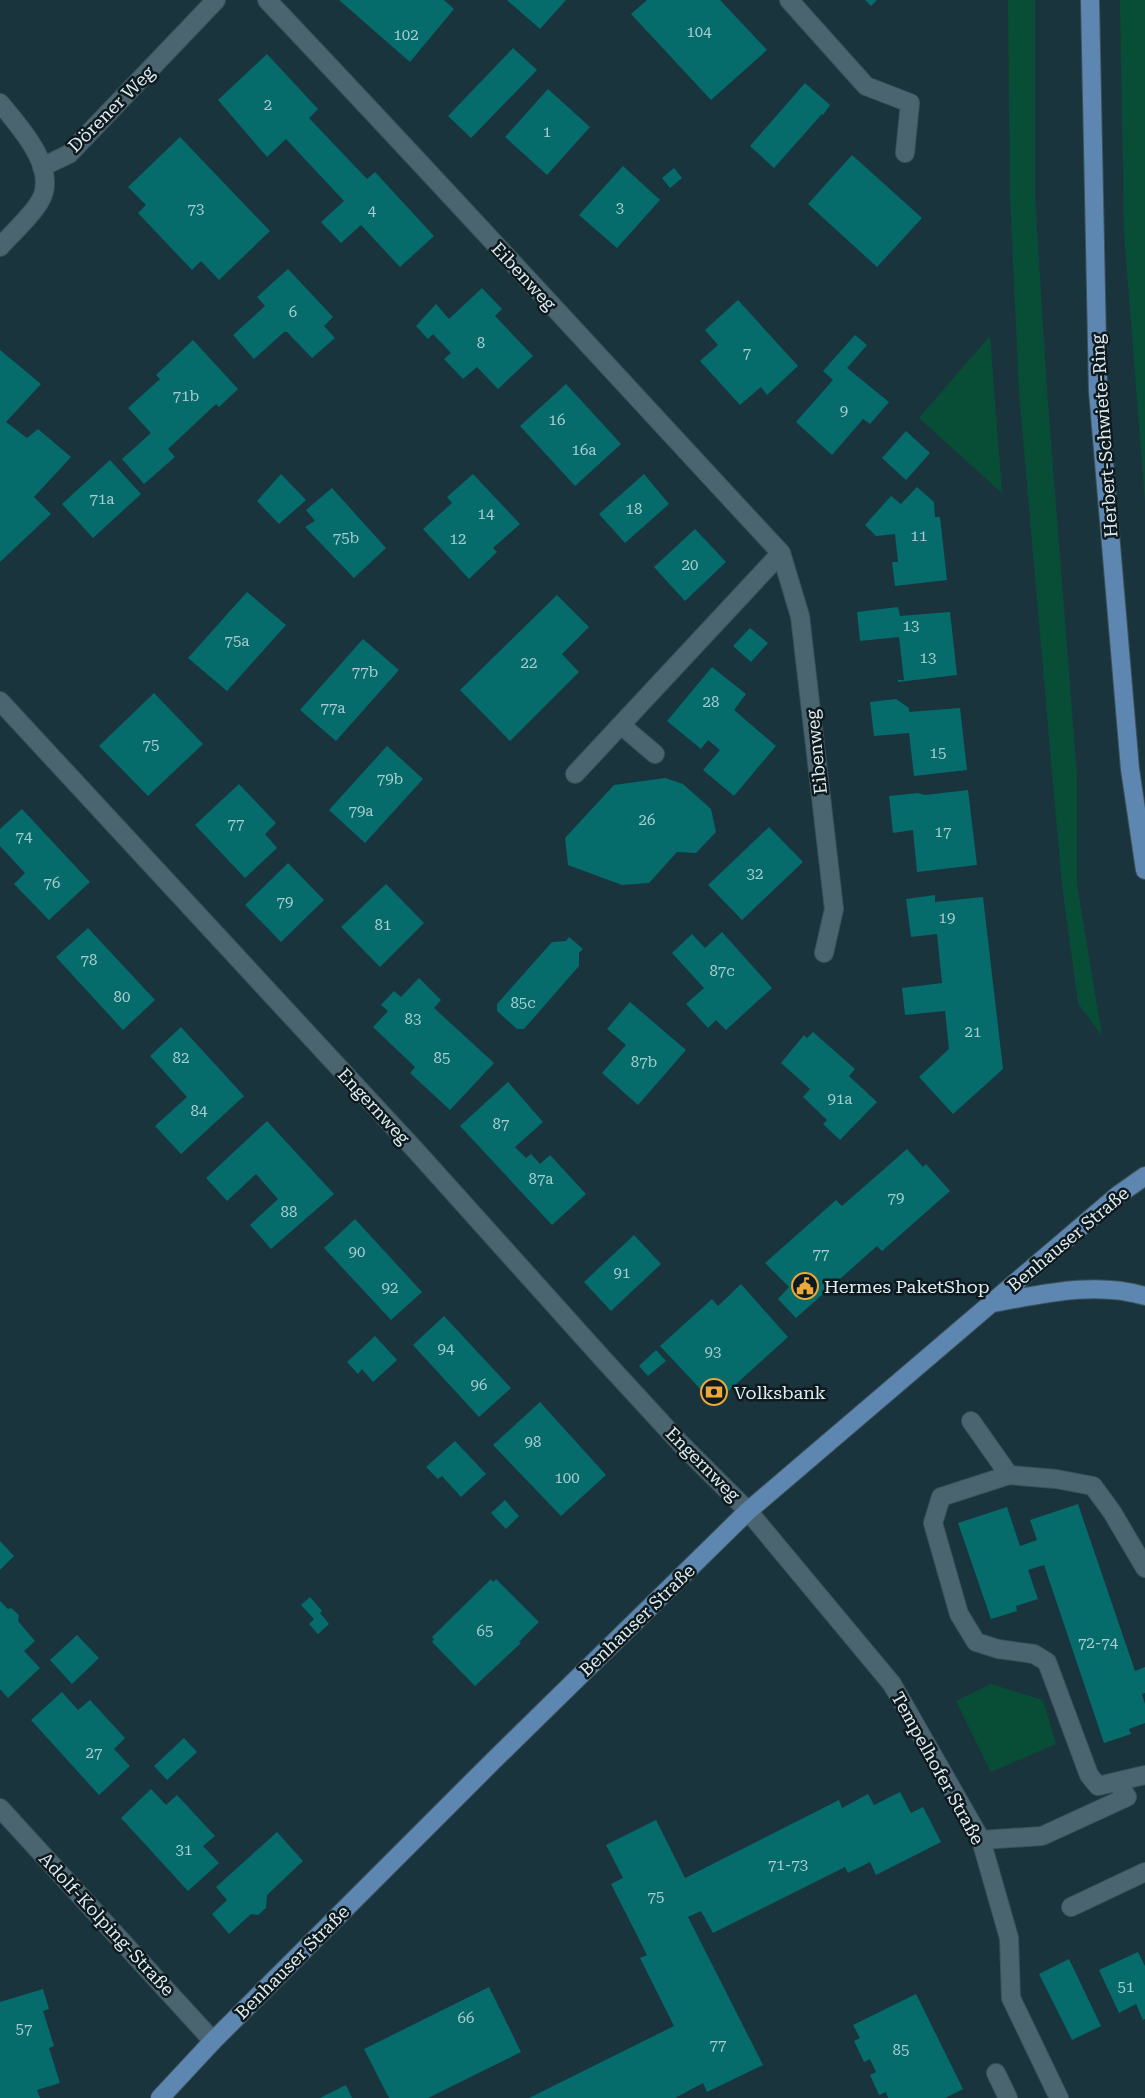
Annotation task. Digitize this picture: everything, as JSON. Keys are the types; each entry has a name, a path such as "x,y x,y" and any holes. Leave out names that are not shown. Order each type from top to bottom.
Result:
{"main road":[{"name":"Herbert-Schwiete-Ring","path":"1090,0 1098,391 1130,769 1145,870"},
{"name":"Benhauser Straße","path":"160,2098 213,2041 549,1705 748,1511 1118,1195 1145,1176"},
{"path":"992,1303 1054,1292 1087,1289 1114,1290 1145,1296"}],"street":[{"name":"Dörener Weg","path":"42,167 69,154 216,0"},
{"name":"Eibenweg","path":"267,0 397,136 492,242 781,553 800,616 834,909 824,953"},
{"path":"789,0 866,86 910,103 905,153"},
{"path":"0,103 38,155 45,184 41,201 0,247"},
{"path":"575,774 781,553"},
{"name":"Engernweg","path":"0,701 410,1144 681,1444 748,1511"},
{"path":"621,725 655,754"},
{"path":"971,1421 1009,1475"},
{"path":"1145,1568 1112,1512 1092,1486 1056,1479 1009,1475 941,1497 933,1523 959,1614 976,1642 998,1649 1034,1654 1047,1662 1089,1775 1098,1786 1145,1775"},
{"name":"Tempelhofer Straße","path":"748,1511 892,1684 981,1840 1009,1938 1011,1998 1059,2098"},
{"path":"981,1840 1042,1836 1126,1797 1117,1782"},
{"name":"Adolf-Kolping-Straße","path":"0,1808 213,2041"},
{"path":"1071,1907 1145,1872"},
{"path":"996,2073 1008,2098"}],"green space":[{"path":"1008,0 1035,0 1035,197 1047,390 1077,776 1077,885 1102,1036 1078,1003 1062,885 1019,392 1010,196"},
{"path":"1120,0 1145,0 1145,502 1124,233"},
{"path":"990,336 1002,493 919,418"},
{"path":"991,1684 1043,1700 1056,1744 991,1772 956,1701"}],"building":[{"path":"339,0 444,0 454,9 410,62"},
{"path":"507,0 566,0 540,29"},
{"path":"647,0 720,0 767,50 711,100 631,14"},
{"path":"865,0 877,0 871,6"},
{"path":"513,48 537,70 471,138 448,116"},
{"path":"267,54 318,109 309,118 367,179 375,172 434,236 400,267 361,225 341,243 321,222 344,201 286,139 267,157 218,100"},
{"path":"805,83 830,105 774,168 750,146"},
{"path":"548,89 590,127 547,175 505,137"},
{"path":"180,137 270,231 219,280 201,261 192,270 138,213 146,205 128,187"},
{"path":"852,155 922,218 877,267 808,204"},
{"path":"623,166 660,200 617,248 579,215"},
{"path":"674,168 682,178 670,188 662,178"},
{"path":"288,269 333,317 324,326 335,338 312,358 287,332 284,332 254,359 233,335 265,306 257,297"},
{"path":"482,288 502,309 495,316 533,356 498,389 477,367 463,379 444,359 451,353 433,334 428,339 416,326 436,304 449,319"},
{"path":"738,300 798,366 767,395 761,387 740,405 700,361 718,345 705,330"},
{"path":"855,335 867,345 847,368 889,402 870,424 863,419 832,455 796,422 833,380 823,371"},
{"path":"193,340 238,389 219,407 216,404 168,449 175,457 144,484 122,459 151,433 128,408 160,379 156,375"},
{"path":"0,350 41,384 6,422 27,438 38,429 71,457 34,497 51,514 0,562"},
{"path":"566,384 621,444 575,486 520,426"},
{"path":"906,431 930,453 906,480 882,458"},
{"path":"110,460 141,494 93,538 62,504"},
{"path":"281,474 306,500 279,524 257,501"},
{"path":"473,474 520,524 493,548 497,552 469,579 423,529 452,503 447,497"},
{"path":"644,474 669,504 625,543 599,514"},
{"path":"917,487 934,502 935,517 940,517 947,580 895,586 892,562 898,562 895,534 876,536 865,525 891,496 901,504"},
{"path":"332,488 386,548 354,578 305,527 315,521 306,510"},
{"path":"695,529 726,562 685,601 654,567"},
{"path":"247,592 286,625 227,691 188,658"},
{"path":"557,595 589,627 562,654 579,672 510,741 460,690"},
{"path":"898,607 900,616 950,612 957,675 898,682 898,680 904,680 899,637 860,641 857,612"},
{"path":"750,628 768,643 751,662 733,646"},
{"path":"363,639 399,670 336,741 300,710"},
{"path":"712,667 746,694 734,710 776,746 734,796 703,770 720,750 708,740 701,749 667,721"},
{"path":"154,693 203,744 148,796 99,746"},
{"path":"896,699 909,708 909,712 960,708 967,770 914,776 909,733 874,736 870,702"},
{"path":"387,746 423,779 365,843 329,810"},
{"path":"665,778 683,784 711,809 716,832 696,853 677,852 649,883 622,885 568,865 565,838 614,785"},
{"path":"239,784 276,823 265,834 277,848 245,878 195,825"},
{"path":"968,790 977,865 917,872 913,830 893,833 889,796"},
{"path":"22,809 90,882 49,920 14,884 25,873 0,846 0,829"},
{"path":"769,827 803,862 742,920 708,885"},
{"path":"288,863 324,900 281,942 245,905"},
{"path":"386,884 424,923 380,967 341,927"},
{"path":"935,895 935,902 983,897 1003,1069 953,1114 919,1077 949,1049 945,1011 905,1015 902,988 942,983 937,934 911,937 906,899"},
{"path":"88,928 155,1000 123,1030 56,957"},
{"path":"722,932 772,988 726,1030 716,1020 708,1028 686,1004 704,988 672,953 692,934 705,948"},
{"path":"569,937 583,949 579,953 579,966 524,1029 517,1029 497,1011 497,1004 552,942 566,941"},
{"path":"419,978 441,1000 434,1008 494,1063 450,1110 410,1073 415,1067 373,1027 388,1011 381,1005 394,991 401,997"},
{"path":"630,1002 686,1050 638,1105 602,1073 626,1045 607,1029"},
{"path":"181,1027 244,1096 181,1154 155,1126 187,1097 150,1056"},
{"path":"813,1032 855,1069 849,1076 877,1102 840,1140 823,1124 827,1120 803,1097 810,1089 781,1063 804,1035 807,1038"},
{"path":"508,1082 543,1122 515,1147 526,1158 531,1154 540,1164 550,1155 586,1194 552,1225 460,1126"},
{"path":"267,1121 334,1194 271,1249 250,1225 278,1199 256,1174 227,1201 206,1178"},
{"path":"907,1149 923,1167 926,1164 950,1191 882,1251 877,1246 796,1318 778,1299 789,1287 765,1263 836,1200 842,1206"},
{"path":"355,1219 422,1292 391,1320 324,1248"},
{"path":"634,1235 661,1264 611,1311 584,1282"},
{"path":"741,1284 788,1337 724,1395 705,1394 660,1346 712,1299 718,1306"},
{"path":"444,1316 511,1388 479,1417 413,1345"},
{"path":"375,1336 397,1360 373,1382 362,1369 358,1374 347,1362"},
{"path":"656,1350 666,1361 648,1376 639,1366"},
{"path":"540,1402 606,1475 561,1516 493,1445"},
{"path":"455,1441 486,1474 461,1497 442,1476 438,1479 426,1467"},
{"path":"505,1500 519,1516 506,1529 491,1513"},
{"path":"1078,1504 1135,1671 1145,1667 1145,1693 1142,1694 1145,1704 1145,1723 1129,1729 1131,1734 1104,1743 1044,1565 1028,1570 1038,1599 1016,1606 1017,1611 991,1619 958,1523 1007,1507 1020,1546 1037,1540 1030,1520"},
{"path":"0,1541 14,1556 0,1570"},
{"path":"491,1579 493,1582 496,1579 539,1622 519,1642 521,1643 475,1686 432,1642 434,1639 432,1637"},
{"path":"310,1597 329,1624 318,1634 309,1624 314,1619 301,1605"},
{"path":"0,1601 19,1615 18,1621 35,1641 24,1651 40,1668 8,1698 0,1689"},
{"path":"77,1635 99,1658 72,1684 50,1660"},
{"path":"62,1692 78,1710 90,1700 125,1738 114,1749 130,1766 99,1795 31,1720"},
{"path":"184,1738 197,1752 167,1780 154,1766"},
{"path":"151,1789 166,1805 177,1795 215,1836 203,1846 219,1863 188,1891 121,1818"},
{"path":"900,1792 911,1813 923,1807 941,1842 876,1875 870,1862 848,1873 845,1867 713,1933 701,1911 688,1917 763,2065 707,2092 703,2083 675,2098 529,2098 674,2026 640,1958 647,1955 611,1884 623,1878 606,1845 656,1820 685,1878 839,1800 842,1808 868,1794 874,1805"},
{"path":"277,1832 303,1861 267,1895 266,1908 258,1915 251,1914 229,1934 212,1914 227,1900 216,1887"},
{"path":"1138,1952 1145,1966 1145,2019 1143,2020 1136,2004 1119,2013 1099,1970"},
{"path":"1069,1959 1101,2026 1072,2040 1039,1974"},
{"path":"489,1987 521,2052 428,2098 389,2098 364,2049"},
{"path":"43,1989 49,2009 43,2011 54,2046 49,2048 60,2083 37,2090 40,2098 0,2098 0,2002"},
{"path":"916,1994 963,2089 945,2098 888,2098 886,2092 879,2095 870,2075 876,2072 870,2059 864,2062 854,2041 860,2038 853,2025"},
{"path":"346,2085 352,2098 320,2098"}],"place":[{"name":"Hermes PaketShop","path":"805,1286"},
{"name":"Volksbank","path":"714,1392"}]}
